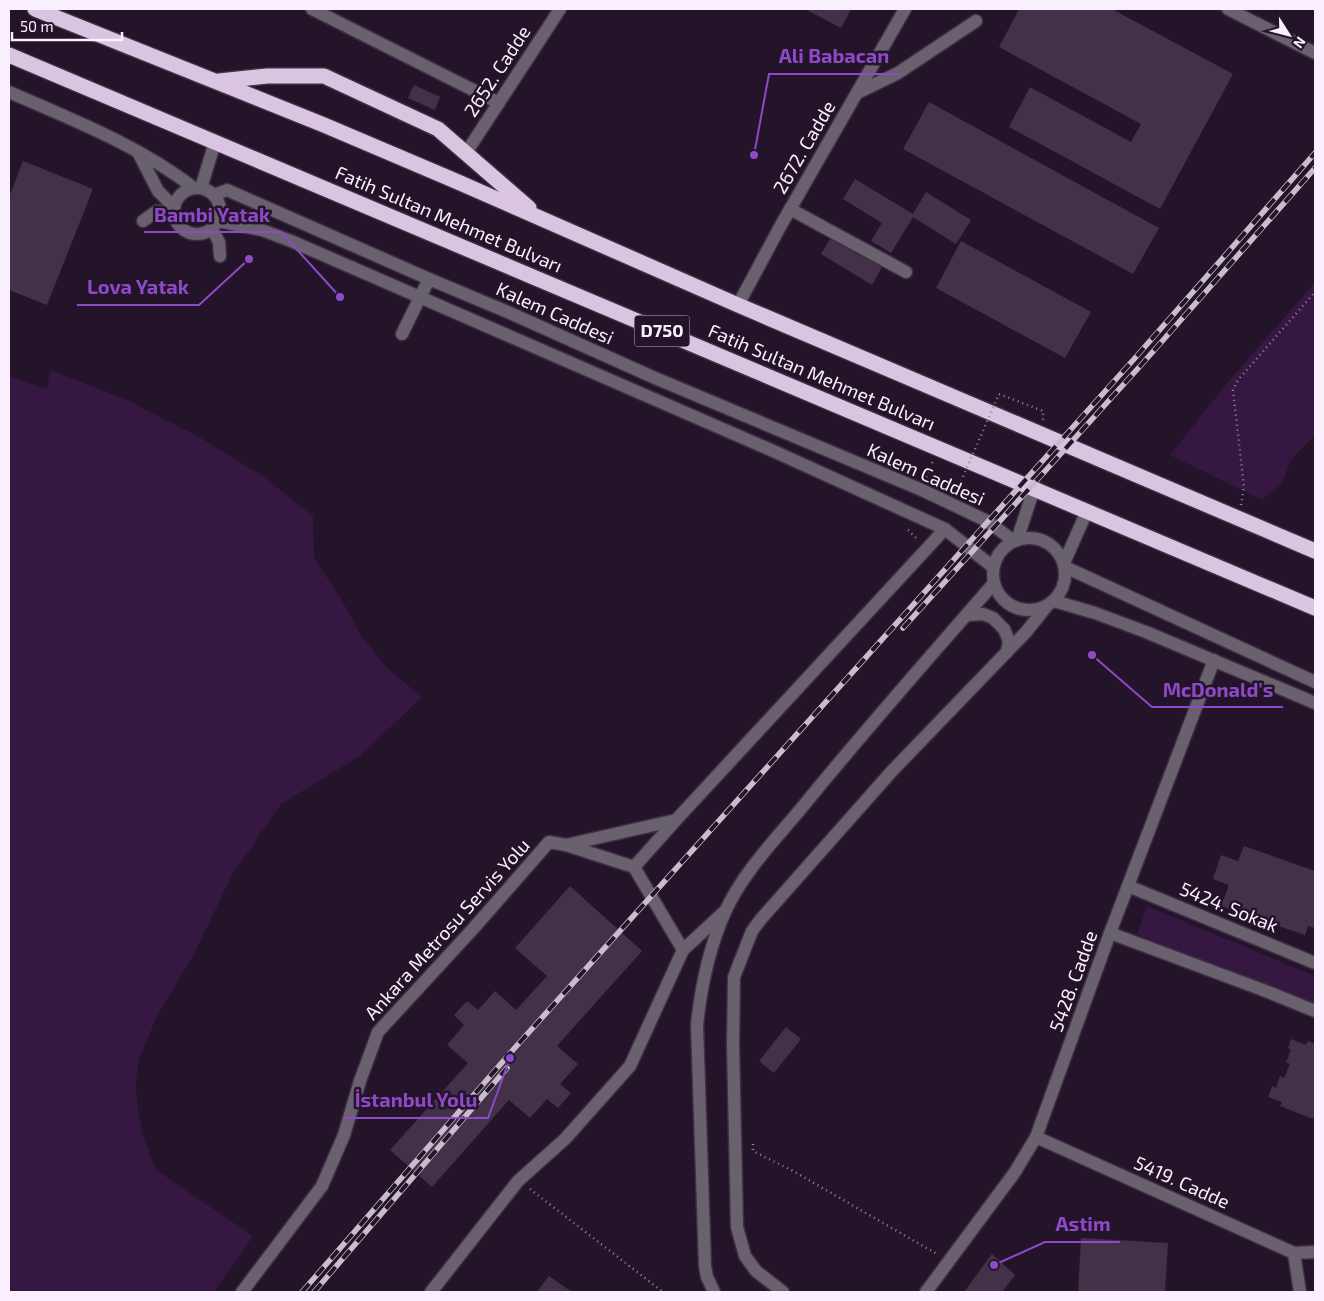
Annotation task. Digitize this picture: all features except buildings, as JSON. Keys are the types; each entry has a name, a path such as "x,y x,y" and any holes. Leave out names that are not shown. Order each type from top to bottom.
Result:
{"highway":[{"name":"Fatih Sultan Mehmet Bulvarı","path":"35,9 324,125 738,305 1315,551"},
{"name":"Fatih Sultan Mehmet Bulvarı","path":"9,55 1315,608"},
{"path":"214,81 266,76 324,76 438,129 539,217"}],"street":[{"path":"312,9 499,103"},
{"name":"2652. Cadde","path":"466,153 560,9"},
{"name":"2672. Cadde","path":"738,305 790,209 905,9"},
{"path":"1228,9 1315,53"},
{"path":"857,93 898,73 976,21"},
{"path":"9,92 116,139 168,168 197,188 214,195 220,208 215,225 220,256"},
{"path":"173,210 181,194 197,188 214,142"},
{"path":"138,152 158,191 173,210 177,224 188,233 202,234 215,225"},
{"name":"Kalem Caddesi","path":"214,195 226,190 773,429 922,490 987,521 1016,541"},
{"path":"790,209 906,272"},
{"path":"143,221 157,211 173,210"},
{"name":"Kalem Caddesi","path":"215,225 262,230 291,241 762,446 945,529 994,567"},
{"path":"402,334 429,279"},
{"path":"1016,541 1034,488"},
{"path":"1064,565 1087,511"},
{"path":"634,867 945,529"},
{"path":"783,1292 756,1271 745,1256 737,1227 733,1044 734,977 752,932 761,919 892,771 1007,652 1050,604 1059,595 1065,582 1064,565 1055,549 1042,540 1032,538 1016,541 1003,548 997,557 994,567 994,583 998,594 1014,608 1035,610 1050,604 1096,613 1315,703"},
{"path":"1064,565 1315,682"},
{"path":"714,1292 707,1277 705,1266 697,1025 700,994 710,951 726,910 754,866 819,786 994,583"},
{"path":"967,615 983,614 993,618 1004,629 1009,641 1007,652"},
{"name":"5428. Cadde","path":"926,1292 1015,1172 1036,1137 1110,933 1214,660"},
{"path":"566,845 676,820"},
{"name":"Ankara Metrosu Servis Yolu","path":"242,1292 322,1186 344,1136 360,1081 378,1032 472,930 549,842 566,845"},
{"path":"566,845 634,867 683,950"},
{"name":"5424. Sokak","path":"1128,886 1315,963"},
{"path":"431,1292 518,1181 564,1139 630,1066 683,950 726,910"},
{"path":"1110,933 1315,1010"},
{"name":"5419. Cadde","path":"1036,1137 1294,1253 1315,1252"},
{"path":"1294,1253 1300,1292"}],"path":[{"path":"1238,518 1244,487 1233,390 1238,380 1315,292"},
{"path":"955,495 999,394 1022,404"},
{"path":"925,480 938,448"},
{"path":"753,1144 753,1151 793,1171 950,1261"},
{"path":"518,1181 663,1292"}],"shaded area":[{"path":"1315,282 1315,435 1291,460 1282,483 1262,500 1170,455 1228,382"},
{"path":"50,370 129,401 199,437 264,477 313,516 314,558 340,597 362,637 388,669 422,697 360,756 281,804 232,875 195,952 158,1014 139,1059 136,1082 137,1103 143,1136 156,1170 253,1236 214,1292 9,1292 9,376 47,389"},
{"path":"1147,906 1315,976 1315,1007 1137,934"}],"railway":[{"path":"302,1292 512,1051 1135,358 1315,153"},
{"path":"903,628 1142,364 1315,168"},
{"path":"314,1292 507,1068"}],"place":[{"name":"Ali Babacan","path":"754,155"},
{"name":"Lova Yatak","path":"249,259"},
{"name":"Bambi Yatak","path":"340,297"},
{"name":"McDonald's","path":"1092,655"},
{"name":"İstanbul Yolu","path":"510,1058"},
{"name":"Astim","path":"994,1265"}]}
